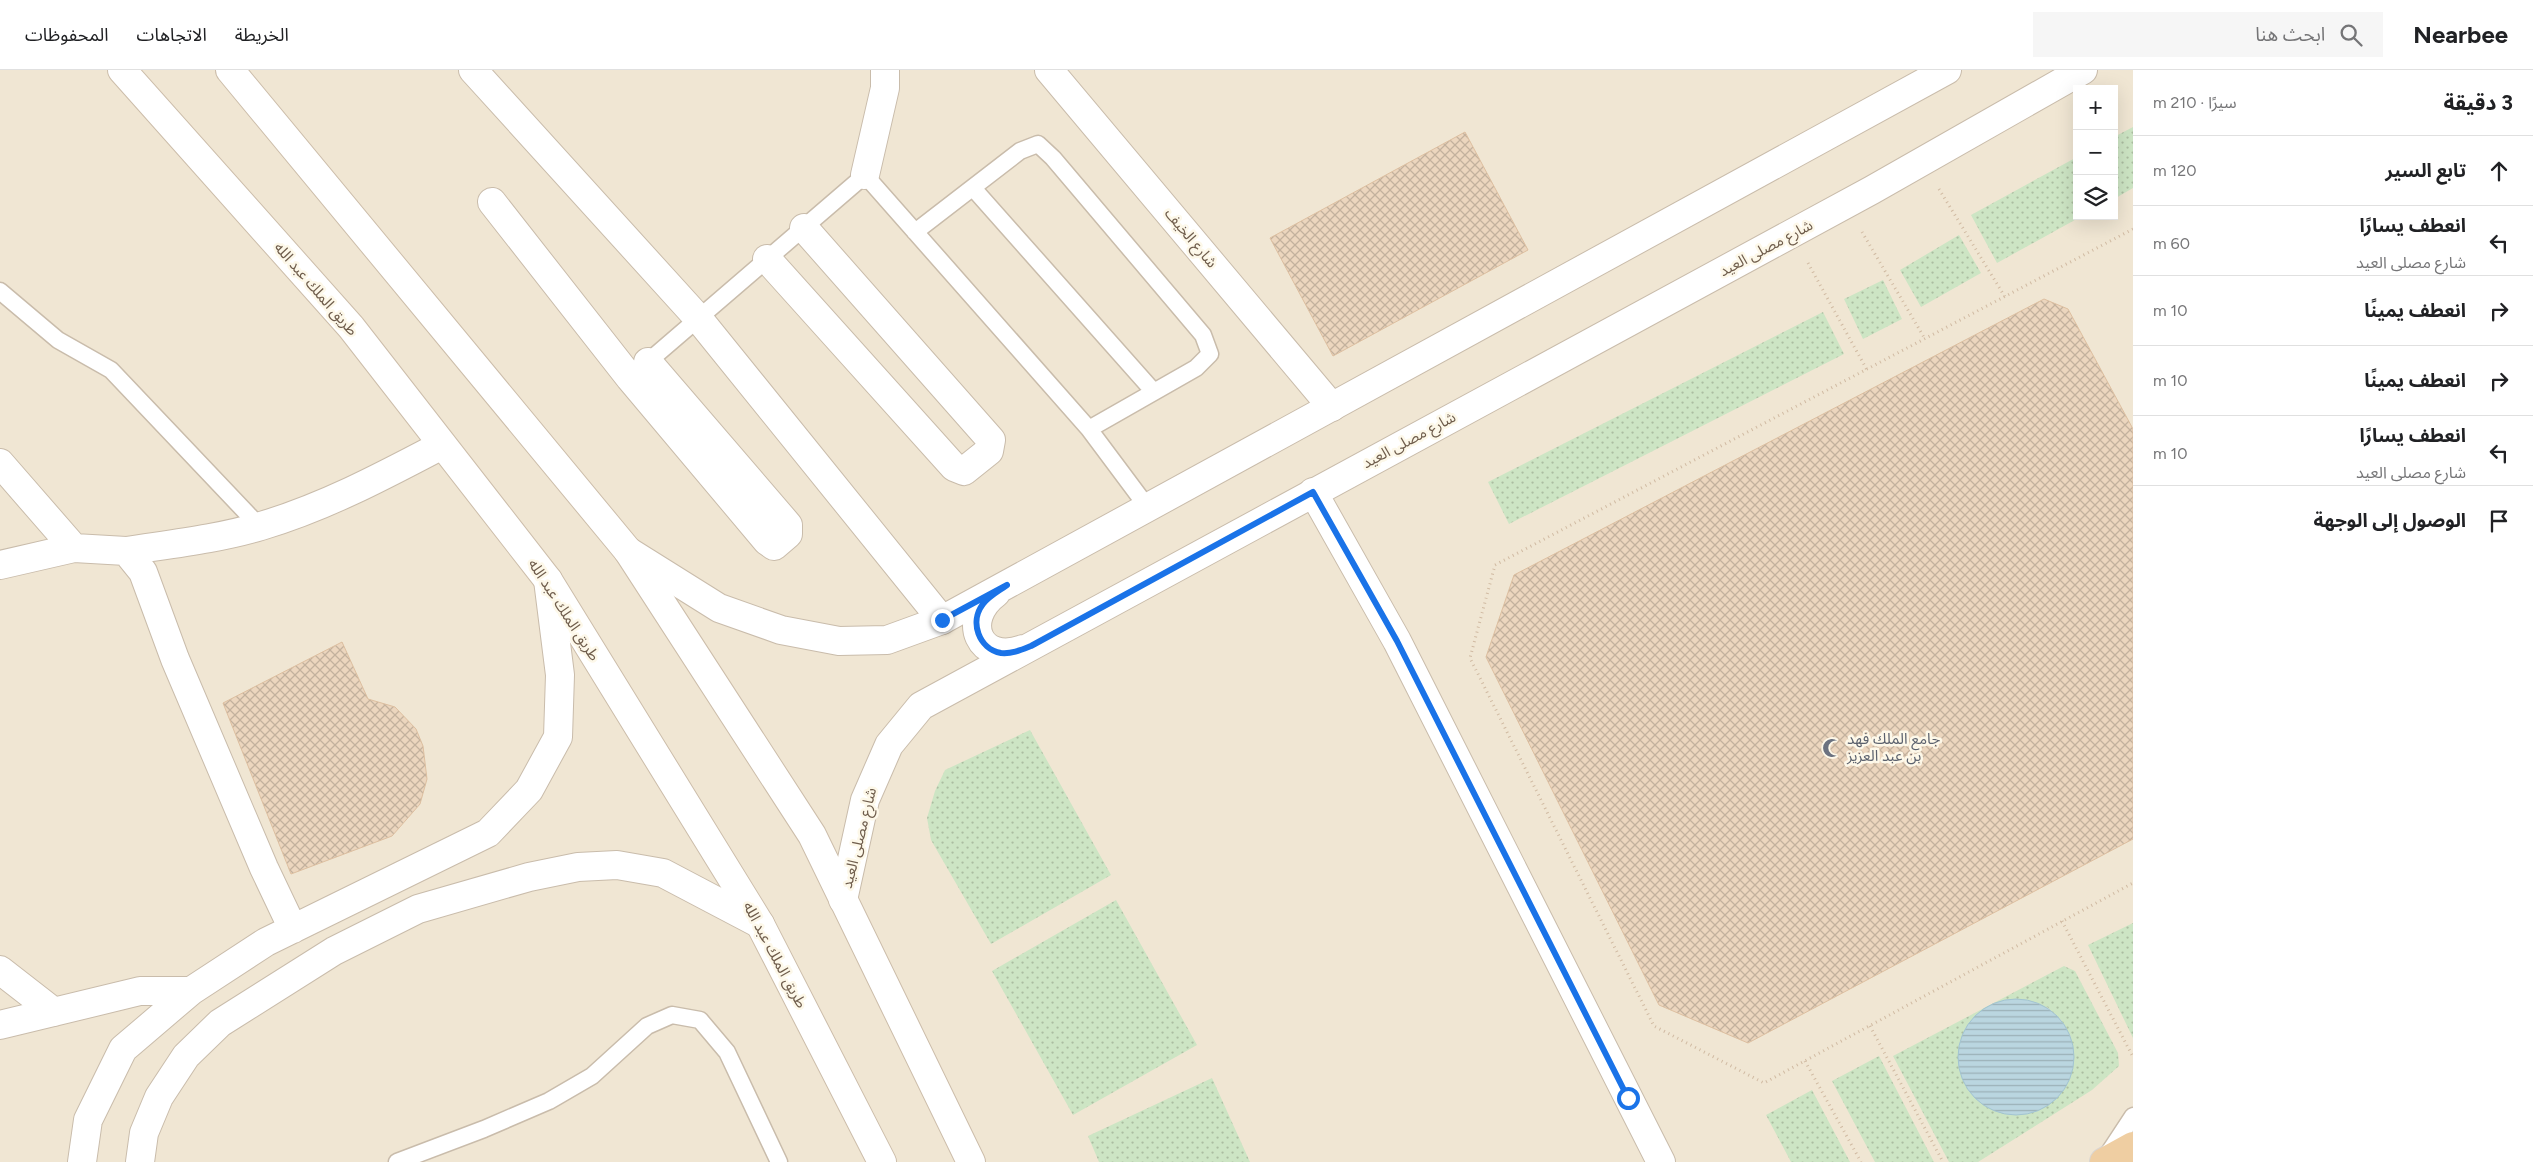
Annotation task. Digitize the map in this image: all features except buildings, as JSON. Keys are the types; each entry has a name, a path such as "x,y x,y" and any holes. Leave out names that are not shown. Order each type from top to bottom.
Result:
{"highway":[{"path":"2103,1162 2133,1146"}],"street":[{"name":"طريق الملك عبد الله","path":"122,70 351,327 548,580 760,924 882,1162"},
{"path":"473,70 698,318 942,620"},
{"path":"865,175 885,88 885,70"},
{"name":"شارع الخيف","path":"1049,70 1332,407"},
{"path":"628,550 719,608 781,630 839,641 887,640 942,620 1948,70"},
{"name":"شارع مصلى العيد","path":"843,900 865,800 888,745 921,706 1845,204 2083,70"},
{"path":"238,73 628,550 812,835 971,1162"},
{"path":"492,202 639,370 788,525 788,534 774,546 767,541 639,370"},
{"path":"767,260 954,467 964,472 989,451 991,440 804,228"},
{"path":"0,565 74,548 126,551 208,538 260,527 327,503 442,445"},
{"path":"0,463 74,548"},
{"path":"1313,492 1397,641 1661,1162"},
{"path":"126,551 144,572 175,659 264,868 293,929"},
{"path":"82,1162 88,1120 123,1049 191,991 266,942 488,833 529,790 558,737 560,676 548,580"},
{"path":"1007,585 982,605 977,616 976,628 980,639 988,648 999,653 1011,653 1031,646"},
{"path":"140,1162 144,1133 159,1097 186,1056 220,1023 334,951 418,909 529,877 578,867 617,865 663,873 760,924"},
{"path":"0,970 54,1012"},
{"path":"0,1025 140,991 191,991"}],"lane":[{"path":"916,232 1020,151 1038,144 1053,158 1203,335 1210,354 1196,368 1089,429"},
{"path":"639,370 865,175 1089,429 1148,508"},
{"path":"973,188 1154,392"},
{"path":"0,291 58,340 111,370 260,527"},
{"path":"397,1162 484,1129 549,1101 592,1076 647,1026 672,1015 700,1020 727,1052 779,1162"},
{"path":"2103,1162 2133,1116"}],"path":[{"path":"1922,161 2005,297"},
{"path":"1845,204 1925,339"},
{"path":"2133,229 1495,566 1470,658 1654,1026 1764,1083 2133,882"},
{"path":"1792,233 1867,370"},
{"path":"2062,921 2133,1057"},
{"path":"1870,1026 1943,1162"},
{"path":"1805,1061 1861,1162"}],"shaded area":[{"path":"0,70 2133,70 2133,1162 0,1162"}],"green space":[{"path":"2133,127 2133,188 2118,197 2118,175 2118,135"},
{"path":"2073,159 2073,220 2075,220 1997,263 1971,215"},
{"path":"1959,235 1981,273 1921,307 1900,270"},
{"path":"1883,280 1902,319 1863,339 1844,299"},
{"path":"1823,312 1844,354 1509,524 1488,482"},
{"path":"1030,730 1111,875 991,944 931,840 927,818 935,791 945,770"},
{"path":"1116,900 1197,1045 1073,1115 992,971"},
{"path":"2133,923 2133,1038 2088,945"},
{"path":"2064,966 2075,971 2118,1053 2119,1066 2092,1090 1978,1162 1949,1162 1893,1056","holes":["2047,1007 2061,1020 2071,1037 2013,1115 1994,1110 1978,1100"]},
{"path":"1879,1056 1934,1162 1875,1162 1832,1081"},
{"path":"1212,1078 1250,1162 1099,1162 1088,1136"},
{"path":"1812,1090 1850,1162 1791,1162 1766,1115"}],"water":[{"path":"2016,999 2038,1004 2057,1016 2069,1035 2074,1057 2069,1079 2057,1098 2038,1110 2016,1115 1994,1110 1975,1098 1963,1079 1958,1057 1963,1035 1975,1016 1994,1004"}],"place":[{"name":"جامع الملك فهد بن عبد العزيز","path":"1832,748"}],"route":[{"path":"942,620 1007,585 982,605 977,616 976,628 980,639 988,648 999,653 1011,653 1031,646 1313,492 1397,641 1628,1098"}]}
